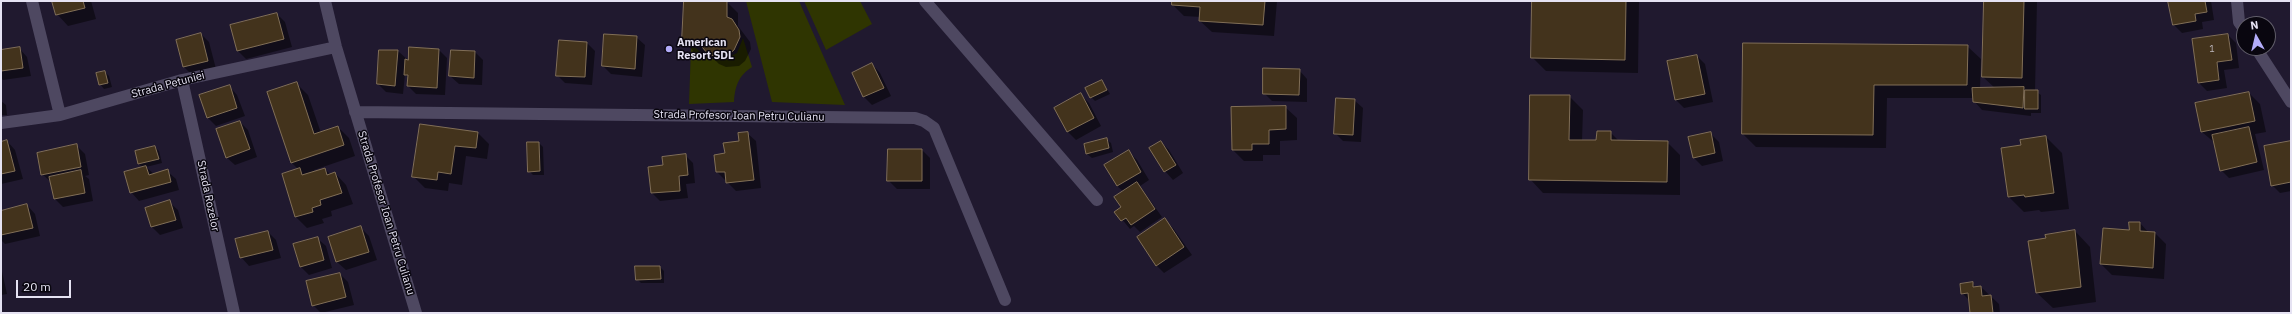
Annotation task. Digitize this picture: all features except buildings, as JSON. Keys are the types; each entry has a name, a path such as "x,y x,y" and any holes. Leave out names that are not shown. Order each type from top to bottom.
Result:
{"street":[{"path":"32,1 60,115"},
{"name":"Strada Profesor Ioan Petru Culianu","path":"325,1 336,46 416,313"},
{"path":"925,1 1097,200"},
{"path":"2237,1 2238,16"},
{"name":"Strada Petuniei","path":"1,123 60,115 182,80 336,46"},
{"path":"2261,56 2291,102"},
{"name":"Strada Rozelor","path":"182,80 234,313"},
{"name":"Strada Profesor Ioan Petru Culianu","path":"356,112 915,118 924,121 934,128 1005,300"}],"green space":[{"path":"746,1 799,1 845,105 772,102"},
{"path":"804,1 860,1 872,24 826,50"},
{"path":"743,38 752,67 740,78 735,91 734,102 689,104 691,47 697,48 702,54 712,59 720,59 737,53"}],"place":[{"name":"American Resort SDL","path":"669,49"}]}
